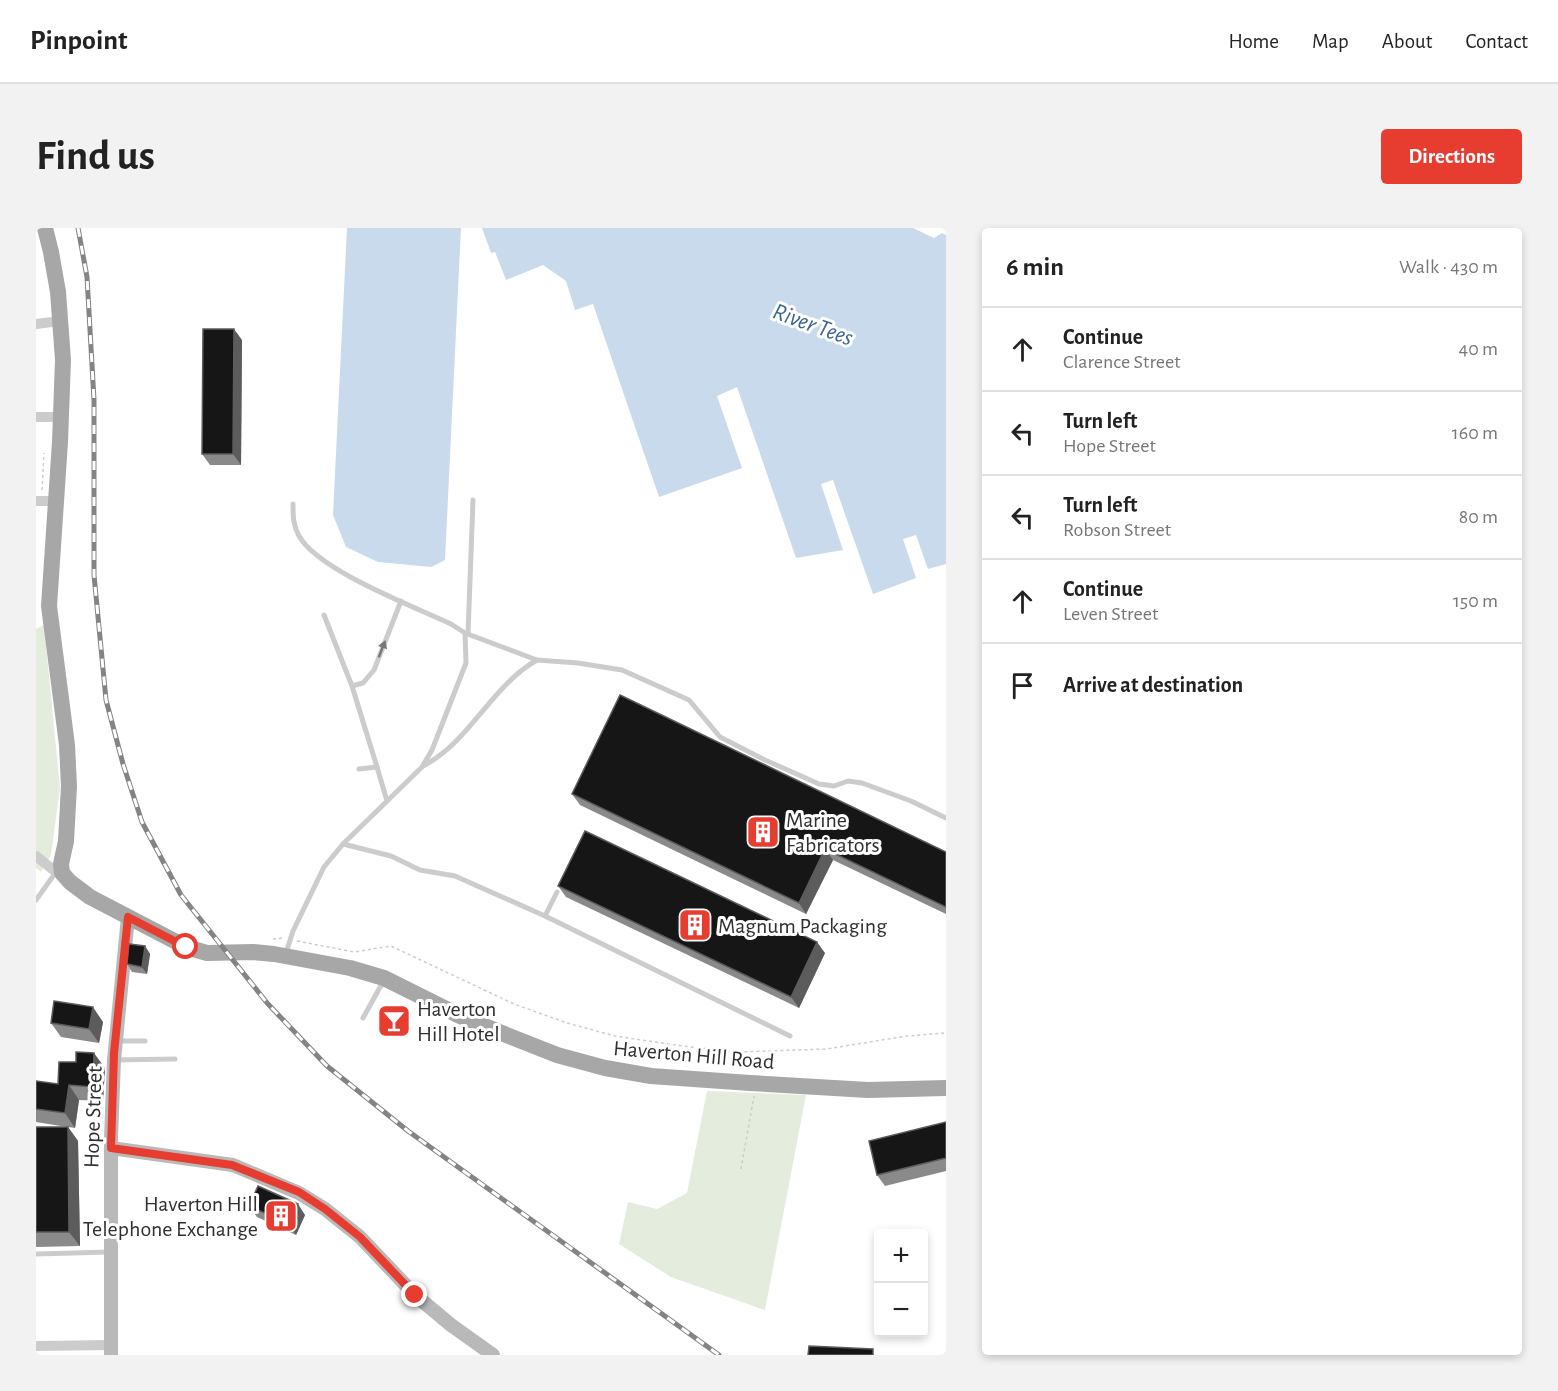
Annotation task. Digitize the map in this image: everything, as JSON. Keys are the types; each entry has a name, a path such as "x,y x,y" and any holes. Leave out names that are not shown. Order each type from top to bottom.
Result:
{"main road":[{"path":"45,228 51,252 63,360 49,606 67,745 69,786 66,841 59,872 90,897 128,917"},
{"name":"Haverton Hill Road","path":"128,917 186,947 207,953 253,952 285,956 350,968 384,978 458,1015 504,1034 556,1055 605,1068 651,1076 868,1090 946,1088"},
{"name":"Hope Street","path":"111,1350 111,1148 114,1060 128,917"},
{"path":"111,1148 232,1165 299,1192 360,1237 415,1295 451,1325 493,1355"}],"street":[{"path":"36,324 60,321"},
{"path":"36,417 61,417"},
{"path":"36,501 56,501"},
{"path":"36,856 59,872"},
{"path":"36,1346 111,1350"}],"lane":[{"path":"422,767 432,750 466,663 473,500"},
{"path":"293,504 293,519 299,536 315,555 340,571 451,624 467,634 537,660 578,663 621,670 689,700 720,737 765,760 819,784 834,786 848,781 862,783 911,801 946,818"},
{"path":"352,686 363,683 374,670 401,601"},
{"path":"324,615 352,686 387,801"},
{"path":"285,956 290,939 324,867 343,844 422,767 446,749 502,688 537,660"},
{"path":"359,769 377,767"},
{"path":"343,844 390,856 420,870 455,876 545,916 790,1036"},
{"path":"36,898 59,872"},
{"path":"545,916 557,892"},
{"path":"363,1018 384,978"},
{"path":"116,1041 145,1041"},
{"path":"114,1060 175,1059"},
{"path":"36,1254 110,1252"}],"path":[{"path":"270,941 277,938 290,939 354,952 392,946 514,1004 567,1023 615,1036 681,1046 739,1052 826,1049 907,1036 946,1033"},
{"path":"741,1169 756,1083"}],"green space":[{"path":"44,625 60,788 51,855 41,872 36,868 36,629"},
{"path":"707,1091 806,1095 765,1310 671,1277 619,1244 628,1202 657,1209 687,1193"}],"water":[{"path":"347,228 461,228 445,560 431,567 378,562 346,547 333,515"},
{"name":"River Tees","path":"482,228 913,228 934,238 942,233 946,235 946,564 928,569 916,535 903,539 916,578 873,594 833,480 821,484 843,550 796,558 737,387 717,396 742,468 659,497 593,304 575,310 566,281 543,265 506,280 495,252 491,253"}],"building":[{"path":"203,329 234,329 233,454 202,454"},
{"name":"Marine Fabricators","path":"620,695 946,852 946,907 825,849 799,903 572,794"},
{"name":"Magnum Packaging","path":"585,831 817,942 791,997 558,886"},
{"path":"129,944 145,946 142,967 127,964"},
{"path":"54,1001 93,1007 89,1029 51,1023"},
{"path":"76,1052 94,1053 93,1087 69,1085 65,1113 36,1109 36,1081 58,1084 59,1062 76,1062"},
{"path":"946,1122 946,1158 877,1175 869,1141"},
{"path":"36,1127 68,1127 69,1232 36,1232"},
{"path":"258,1186 298,1204 289,1224 249,1206"},
{"path":"809,1346 873,1349 873,1355 808,1355"}],"railway":[{"path":"78,228 87,277 94,400 94,575 106,700 123,764 142,822 181,895 268,1004 327,1066 408,1131 719,1355"}],"place":[{"name":"Marine Fabricators","path":"763,832"},
{"name":"Magnum Packaging","path":"695,925"},
{"name":"Haverton Hill Hotel","path":"394,1021"},
{"name":"Haverton Hill Telephone Exchange","path":"281,1216"}],"route":[{"path":"186,947 128,917 114,1053 111,1148 232,1165 299,1192 360,1237 415,1295"}]}
